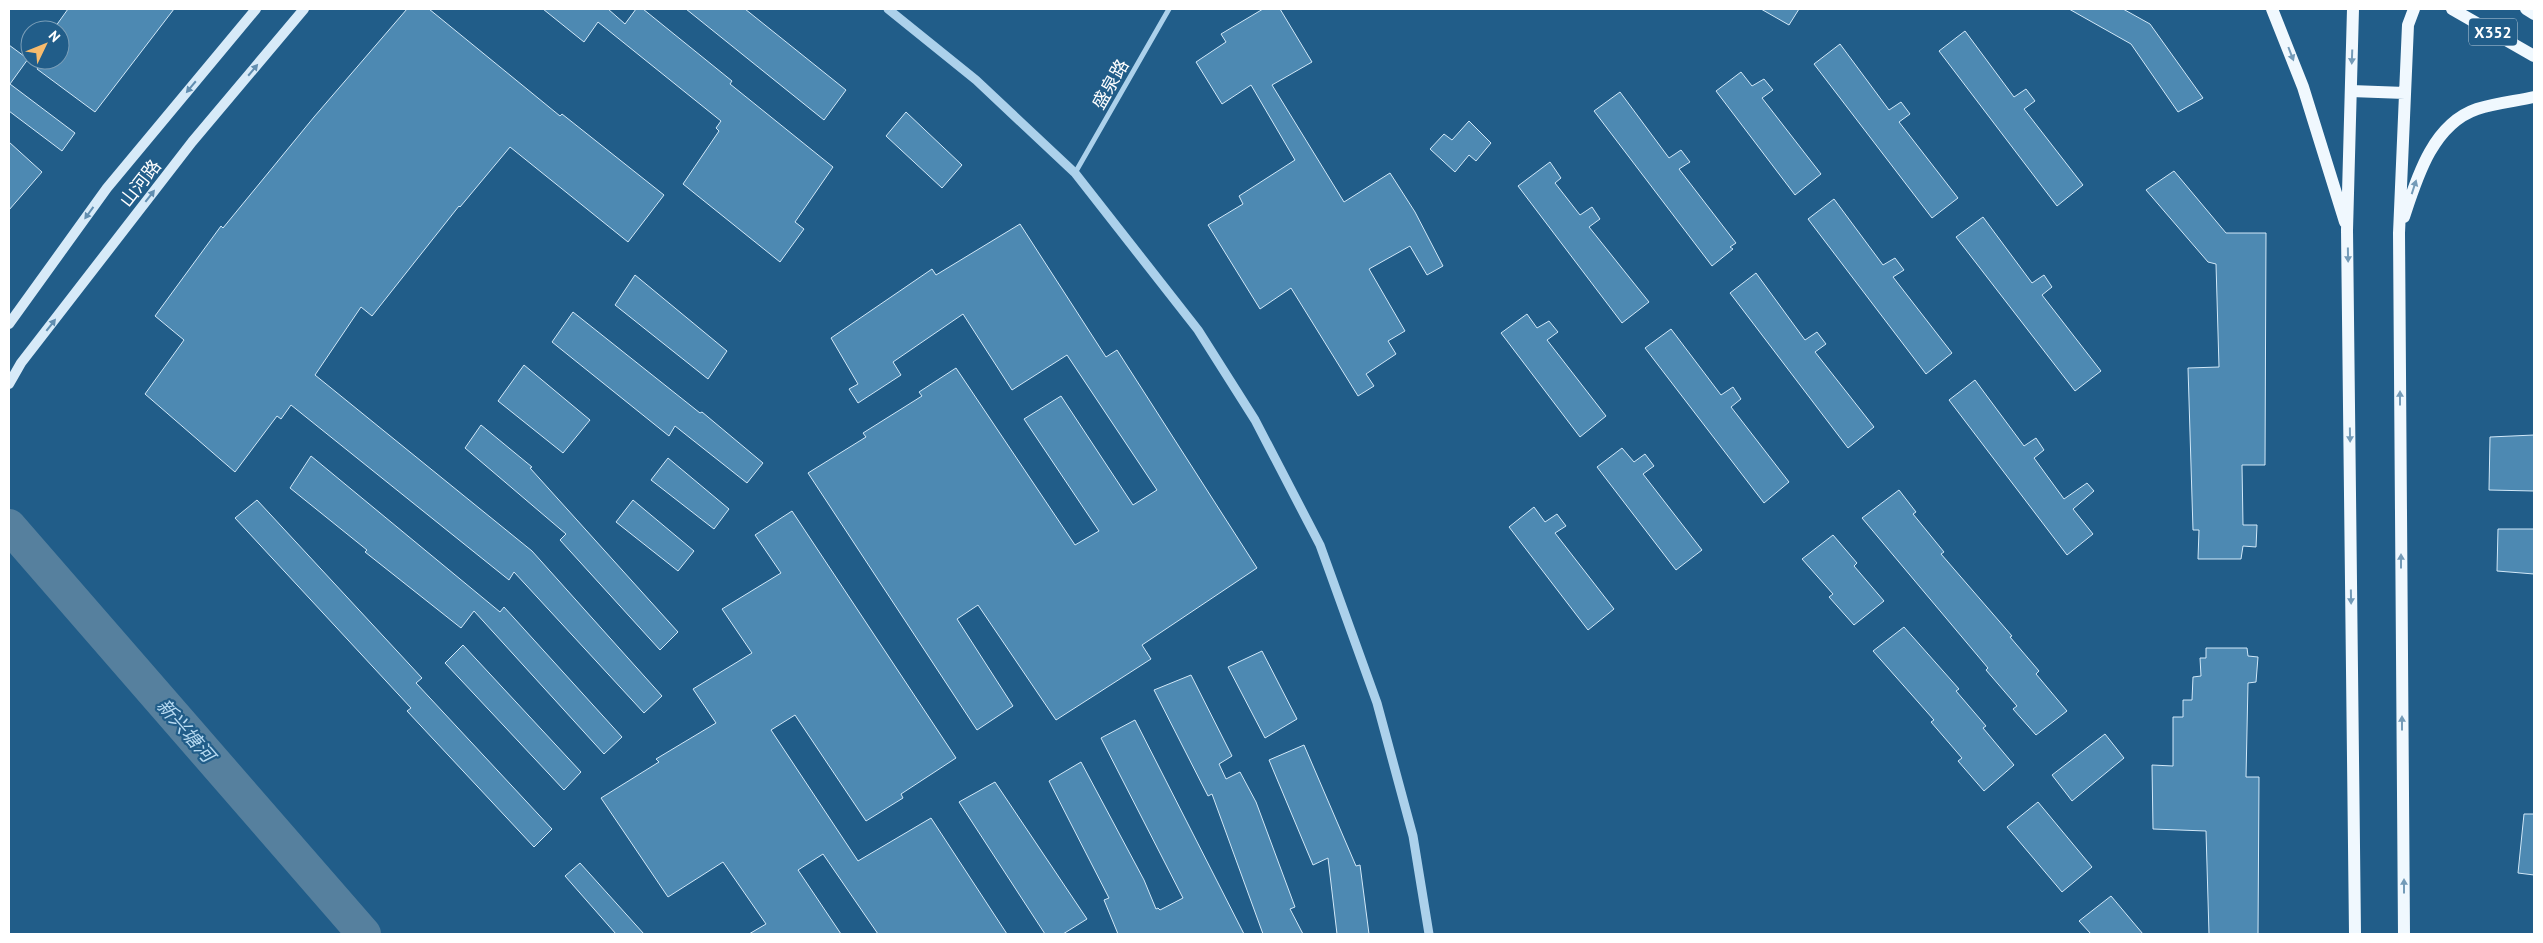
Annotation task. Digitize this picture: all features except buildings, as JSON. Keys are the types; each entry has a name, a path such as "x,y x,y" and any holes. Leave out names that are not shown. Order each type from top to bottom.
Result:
{"main road":[{"name":"山河路","path":"9,324 107,188 256,9"},
{"name":"山河路","path":"9,384 21,363 192,142 304,9"},
{"path":"2272,9 2303,87 2348,230"},
{"path":"2353,9 2348,230 2355,934"},
{"path":"2404,934 2399,234 2408,25 2414,9"},
{"name":"X352","path":"2452,9 2534,56"},
{"name":"X352","path":"2526,9 2534,14"},
{"path":"2351,91 2405,93"},
{"path":"2399,234 2420,168 2449,126 2476,109 2534,97"}],"street":[{"path":"888,9 976,80 1075,173 1198,330 1255,420 1320,545 1377,703 1413,836 1429,934"},
{"name":"盛泉路","path":"1075,173 1169,9"}],"waterway":[{"name":"新兴塘河","path":"9,526 364,934"}]}
